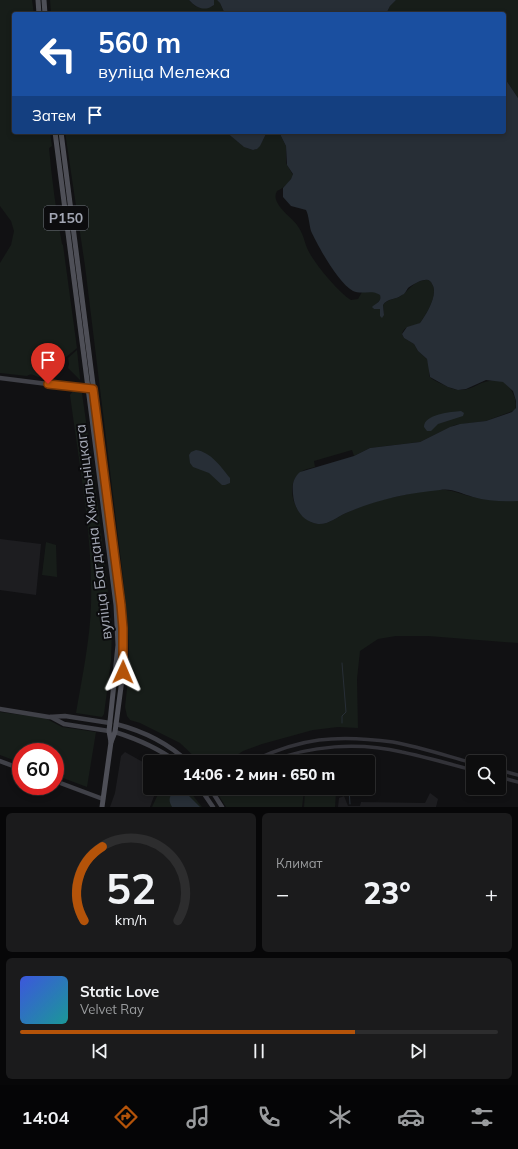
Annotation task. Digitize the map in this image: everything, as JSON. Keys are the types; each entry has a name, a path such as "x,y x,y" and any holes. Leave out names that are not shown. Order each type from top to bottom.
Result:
{"main road":[{"path":"38,0 39,12"},
{"path":"44,0 46,12"},
{"name":"Р150","path":"55,134 90,389"},
{"name":"Р150","path":"61,134 90,389"},
{"path":"57,152 64,152"},
{"name":"вуліца Багдана Хмяльніцкага","path":"90,389 117,620 117,668 109,731 111,742"},
{"name":"вуліца Багдана Хмяльніцкага","path":"90,389 123,628 123,672 115,732 111,742 102,807"},
{"path":"110,723 116,724"},
{"path":"109,731 115,732"}],"street":[{"path":"0,378 90,389"},
{"path":"0,709 49,717 65,716 110,723"},
{"path":"49,717 64,724 109,731"},
{"path":"116,724 135,730 167,745 179,755"},
{"path":"115,732 147,744 166,755"},
{"path":"266,755 278,750 319,740 351,739 393,742 466,761"},
{"path":"290,755 298,752 320,749 364,747 401,751 466,768"},
{"path":"0,761 12,766"},
{"path":"506,771 518,774"},
{"path":"506,779 518,782"},
{"path":"64,784 103,799"},
{"path":"214,795 222,807"},
{"path":"206,796 213,807"}],"shaded area":[{"path":"0,0 32,0 34,12 12,12 12,134 50,134 52,146 49,148 53,184 77,348 66,357 60,354 56,356 51,362 53,368 40,377 0,373 0,263 11,245 14,231 11,221 0,206"},
{"path":"50,0 189,0 197,7 206,8 213,6 214,0 217,0 224,12 51,12"},
{"path":"189,0 214,0 214,5 204,9 198,7"},
{"path":"217,0 396,0 387,12 224,12"},
{"path":"396,0 518,0 518,98 506,80 506,12 387,12"},
{"path":"506,80 518,98 518,501 489,500 453,491 440,490 416,493 369,504 322,524 308,521 297,510 294,500 293,485 300,472 354,456 370,448 420,442 450,427 460,424 486,421 512,412 516,408 516,401 513,391 503,382 486,380 466,389 458,390 448,387 430,377 427,359 418,351 414,344 404,338 402,334 407,327 420,323 428,310 434,293 434,288 429,280 423,280 416,283 408,288 403,295 385,303 383,305 384,315 382,318 380,316 380,309 374,309 372,307 379,301 380,295 374,292 356,292 347,287 329,264 314,238 306,210 291,206 283,197 283,188 291,179 293,174 287,165 286,146 280,134 506,134"},
{"path":"65,134 228,134 243,146 255,150 266,134 280,134 286,146 286,163 293,175 282,188 277,191 276,201 299,228 310,254 326,276 351,300 358,299 362,292 379,294 381,296 380,300 373,308 380,309 380,316 384,314 383,305 387,301 400,297 418,282 428,280 434,288 434,293 428,310 420,323 407,327 402,334 404,338 414,344 418,351 427,359 429,365 429,376 451,388 461,390 490,381 504,382 514,394 516,402 515,410 486,421 455,425 420,442 370,448 354,456 352,450 314,461 315,467 301,472 295,478 292,494 294,502 303,517 318,524 322,524 352,510 376,502 407,494 428,491 446,490 484,499 518,501 518,643 428,636 396,636 378,639 360,651 357,679 358,728 338,727 313,730 262,744 243,751 237,755 193,755 180,743 140,723 130,720 127,716 125,707 129,670 129,650 123,577 85,266"},
{"path":"228,134 266,134 257,149 253,150 244,147"},
{"path":"77,350 80,380 68,368 68,358"},
{"path":"73,391 82,393 99,514 112,629 111,661 104,714 102,717 76,713 89,632 91,579 88,526 70,395"},
{"path":"461,411 464,413 463,416 438,424 431,431 427,431 424,427 428,419 433,416"},
{"path":"196,450 201,451 211,457 230,478 230,483 222,485 209,473 193,467 190,463 189,455 191,452"},
{"path":"0,539 41,544 36,595 0,590"},
{"path":"46,542 56,545 57,577 42,575"},
{"path":"0,712 45,718 62,727 96,732 87,787 64,778 64,743 12,743 12,760 0,755"},
{"path":"125,752 143,762 143,795 154,795 150,807 110,807 115,793 121,756"},
{"path":"430,793 438,799 436,807 338,807 339,798 344,796 348,806 360,806 361,802 425,803"},
{"path":"158,795 193,795 202,807 152,807"},
{"path":"171,795 188,795 200,807 172,807"},
{"path":"304,795 302,807 226,807 219,796"},
{"path":"305,795 336,795 335,807 304,807"}],"waterway":[{"path":"342,663 346,712 342,716 342,723"},
{"path":"349,795 350,804"}],"route":[{"path":"48,384 93,389 121,605 123,628 123,672"}]}
